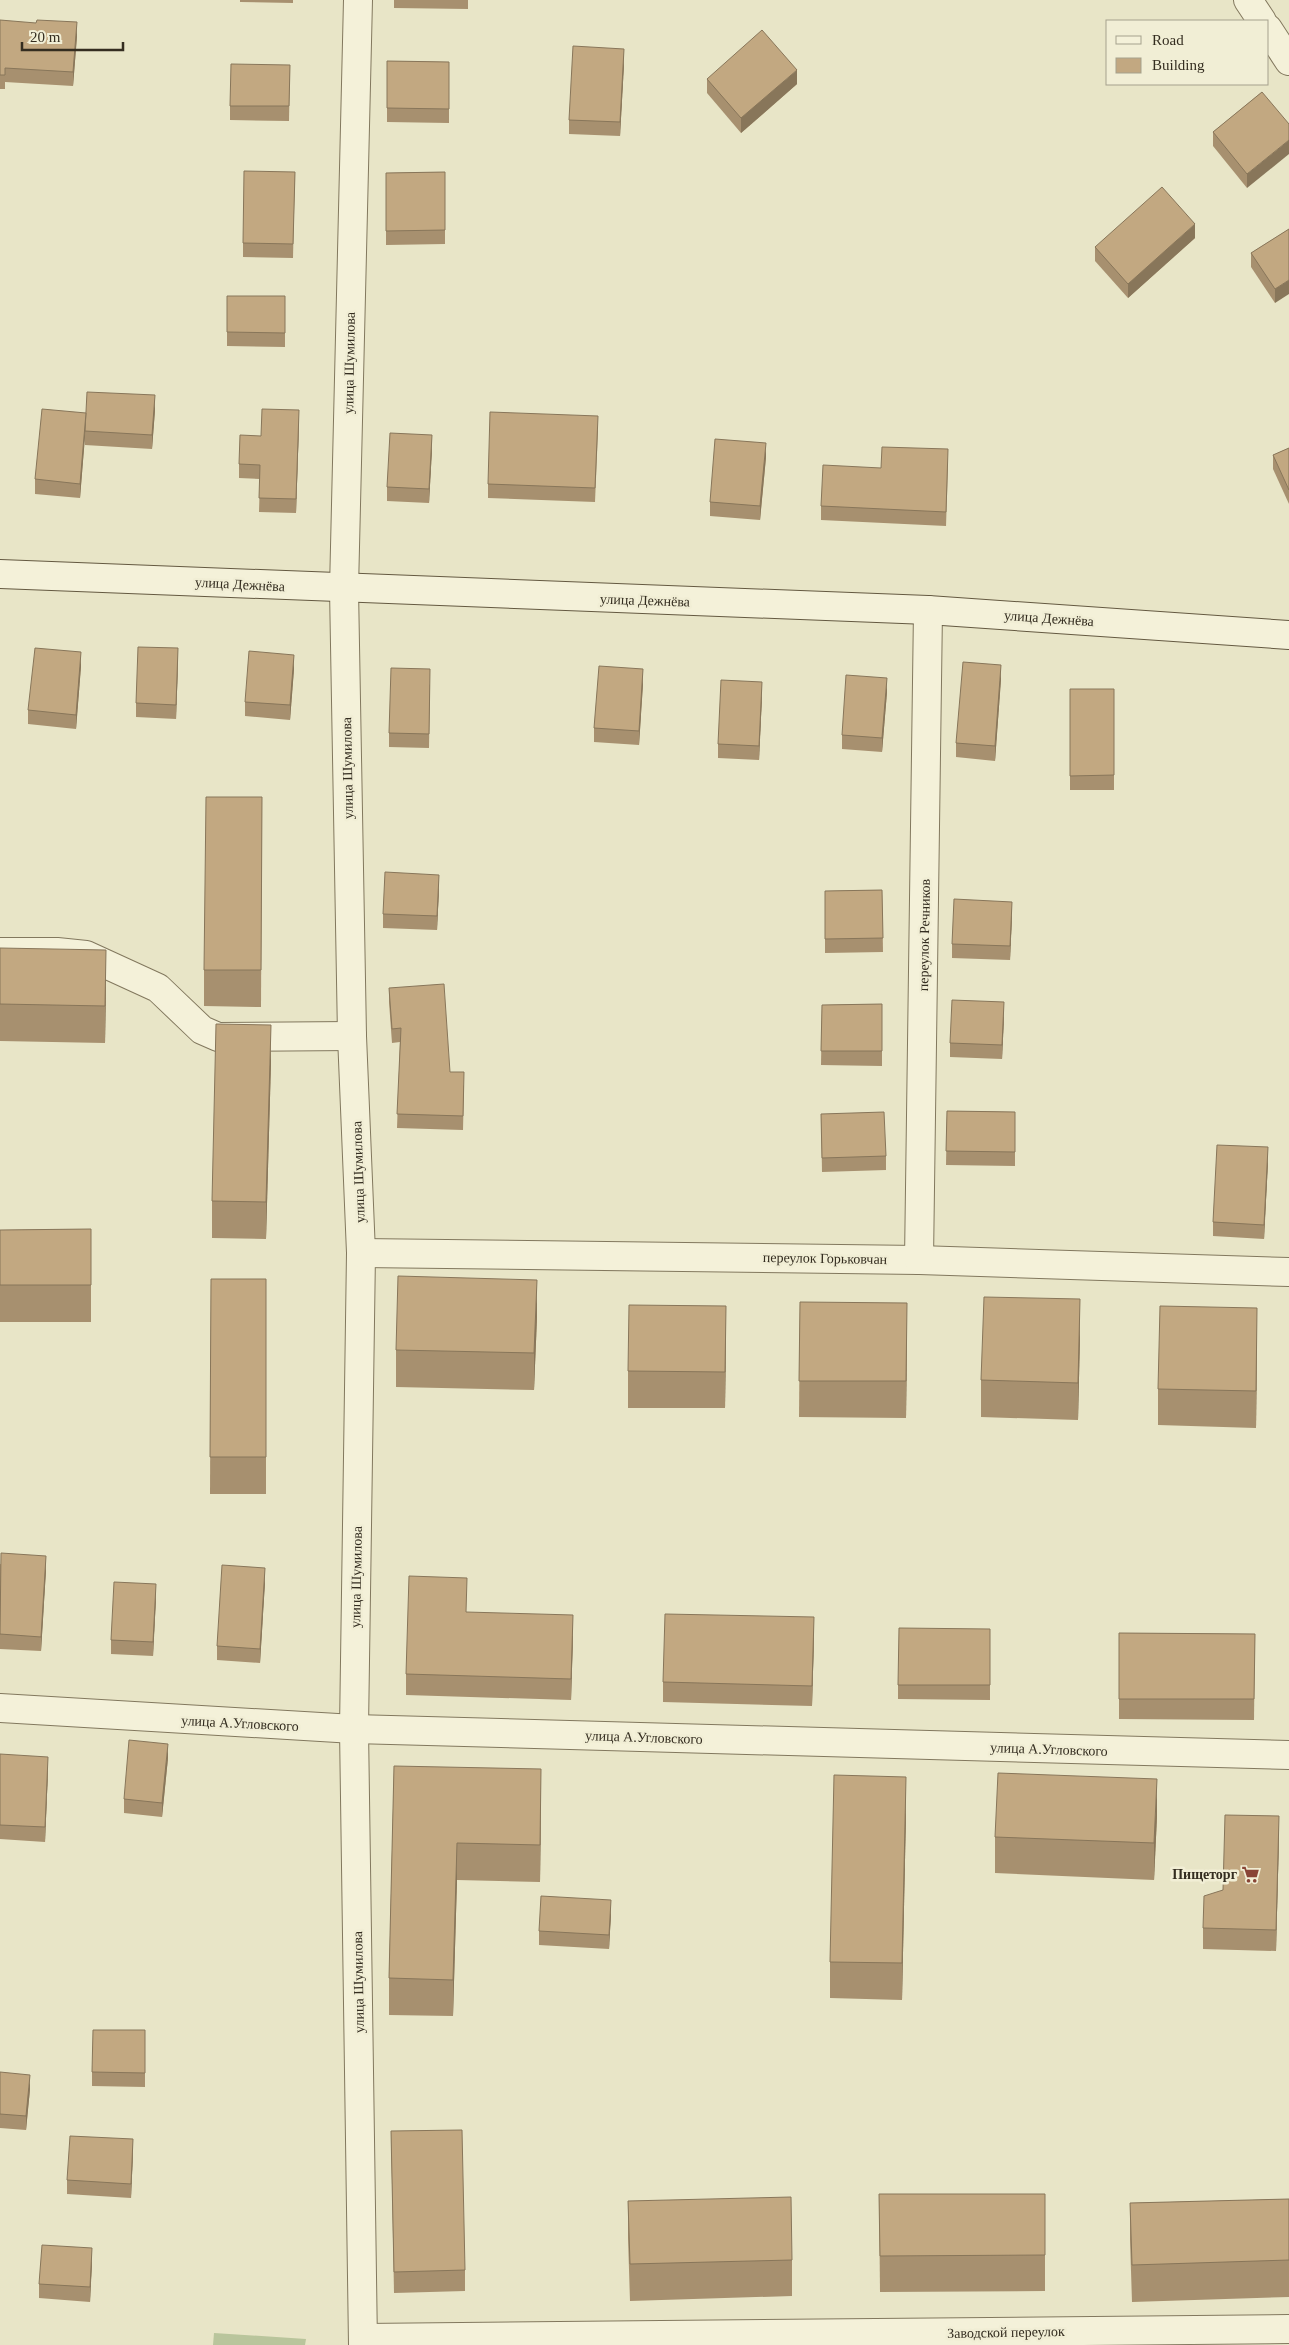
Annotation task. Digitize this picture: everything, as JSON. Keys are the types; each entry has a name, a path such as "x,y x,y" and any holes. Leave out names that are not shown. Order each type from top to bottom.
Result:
{"street":[{"name":"улица Шумилова","path":"358,0 344,589 352,1036 361,1253 354,1729 363,2342"},
{"path":"1248,0 1261,20"},
{"path":"1269,31 1289,61"},
{"name":"улица Дежнёва","path":"0,574 344,589 928,610 1289,635"},
{"name":"переулок Речников","path":"919,1260 928,610"},
{"path":"0,952 57,952 86,955 158,988 202,1030 218,1037 352,1036"},
{"name":"переулок Горьковчан","path":"361,1253 919,1260 1289,1272"},
{"name":"улица А.Угловского","path":"0,1708 354,1729 1289,1755"},
{"name":"Заводской переулок","path":"363,2342 1289,2329"}],"green space":[{"path":"214,2333 306,2339 305,2345 213,2345"}],"building":[{"path":"0,20 36,23 37,20 77,22 73,72 5,68 5,75 0,75"},
{"path":"762,30 797,70 741,118 707,79"},
{"path":"573,46 624,49 620,122 569,120"},
{"path":"387,61 449,62 449,109 387,108"},
{"path":"231,64 290,65 289,106 230,106"},
{"path":"1262,92 1289,124 1289,140 1247,174 1213,132"},
{"path":"244,171 295,172 293,244 243,243"},
{"path":"445,172 445,230 386,231 386,173"},
{"path":"1162,187 1195,224 1128,284 1095,247"},
{"path":"1289,229 1289,280 1275,289 1251,253"},
{"path":"227,296 285,296 285,333 227,332"},
{"path":"87,392 155,395 152,435 85,431"},
{"path":"42,409 86,413 80,484 35,479"},
{"path":"262,409 299,410 296,499 259,498 260,465 239,464 240,435 261,436"},
{"path":"490,412 598,416 595,488 488,484"},
{"path":"390,433 432,435 429,489 387,487"},
{"path":"715,439 766,443 760,506 710,502"},
{"path":"882,447 948,449 946,512 821,506 823,465 881,468"},
{"path":"1289,448 1289,490 1273,455"},
{"path":"138,647 178,648 176,705 136,703"},
{"path":"35,648 81,652 76,715 28,710"},
{"path":"249,651 294,655 290,705 245,702"},
{"path":"963,662 1001,665 995,746 956,743"},
{"path":"599,666 643,669 639,731 594,728"},
{"path":"391,668 430,669 429,734 389,733"},
{"path":"846,675 887,678 882,738 842,735"},
{"path":"721,680 762,682 759,746 718,744"},
{"path":"1070,689 1114,689 1114,775 1070,776"},
{"path":"206,797 262,797 261,970 204,970"},
{"path":"385,872 439,875 437,916 383,914"},
{"path":"882,890 883,938 825,939 825,891"},
{"path":"954,899 1012,902 1010,946 952,944"},
{"path":"0,948 106,950 105,1006 0,1004"},
{"path":"444,984 450,1072 464,1072 463,1116 397,1114 401,1028 392,1029 389,988"},
{"path":"952,1000 1004,1002 1002,1045 950,1043"},
{"path":"882,1004 882,1051 821,1051 822,1005"},
{"path":"216,1024 271,1025 266,1202 212,1201"},
{"path":"947,1111 1015,1112 1015,1152 946,1151"},
{"path":"884,1112 886,1156 822,1158 821,1114"},
{"path":"1217,1145 1268,1147 1264,1225 1213,1222"},
{"path":"91,1229 91,1285 0,1285 0,1230"},
{"path":"398,1276 537,1280 534,1353 396,1350"},
{"path":"211,1279 266,1279 266,1457 210,1457"},
{"path":"984,1297 1080,1299 1078,1383 981,1380"},
{"path":"800,1302 907,1303 906,1381 799,1381"},
{"path":"629,1305 726,1306 725,1372 628,1371"},
{"path":"1160,1306 1257,1308 1256,1391 1158,1389"},
{"path":"1,1553 46,1556 41,1637 0,1634"},
{"path":"222,1565 265,1568 260,1649 217,1646"},
{"path":"409,1576 467,1578 466,1612 573,1615 571,1679 406,1674"},
{"path":"114,1582 156,1584 153,1642 111,1640"},
{"path":"665,1614 814,1617 812,1686 663,1682"},
{"path":"899,1628 990,1629 990,1685 898,1685"},
{"path":"1119,1633 1255,1634 1254,1699 1119,1699"},
{"path":"129,1740 168,1744 162,1803 124,1799"},
{"path":"0,1754 48,1757 45,1827 0,1825"},
{"path":"394,1766 541,1769 540,1845 457,1843 453,1980 389,1978"},
{"path":"998,1773 1157,1779 1154,1843 995,1837"},
{"path":"834,1775 906,1777 902,1963 830,1962"},
{"name":"Пищеторг","path":"1225,1815 1279,1816 1276,1930 1203,1928 1204,1896 1223,1890"},
{"path":"541,1896 611,1900 609,1935 539,1931"},
{"path":"93,2030 145,2030 145,2073 92,2072"},
{"path":"0,2072 30,2075 26,2116 0,2114"},
{"path":"462,2130 465,2270 394,2272 391,2131"},
{"path":"70,2136 133,2139 131,2184 67,2180"},
{"path":"879,2194 1045,2194 1045,2255 880,2256"},
{"path":"791,2197 792,2260 630,2264 628,2201"},
{"path":"1289,2199 1289,2260 1132,2265 1130,2203"},
{"path":"42,2245 92,2248 90,2287 39,2284"}],"place":[{"name":"Пищеторг","path":"1251,1874"}]}
